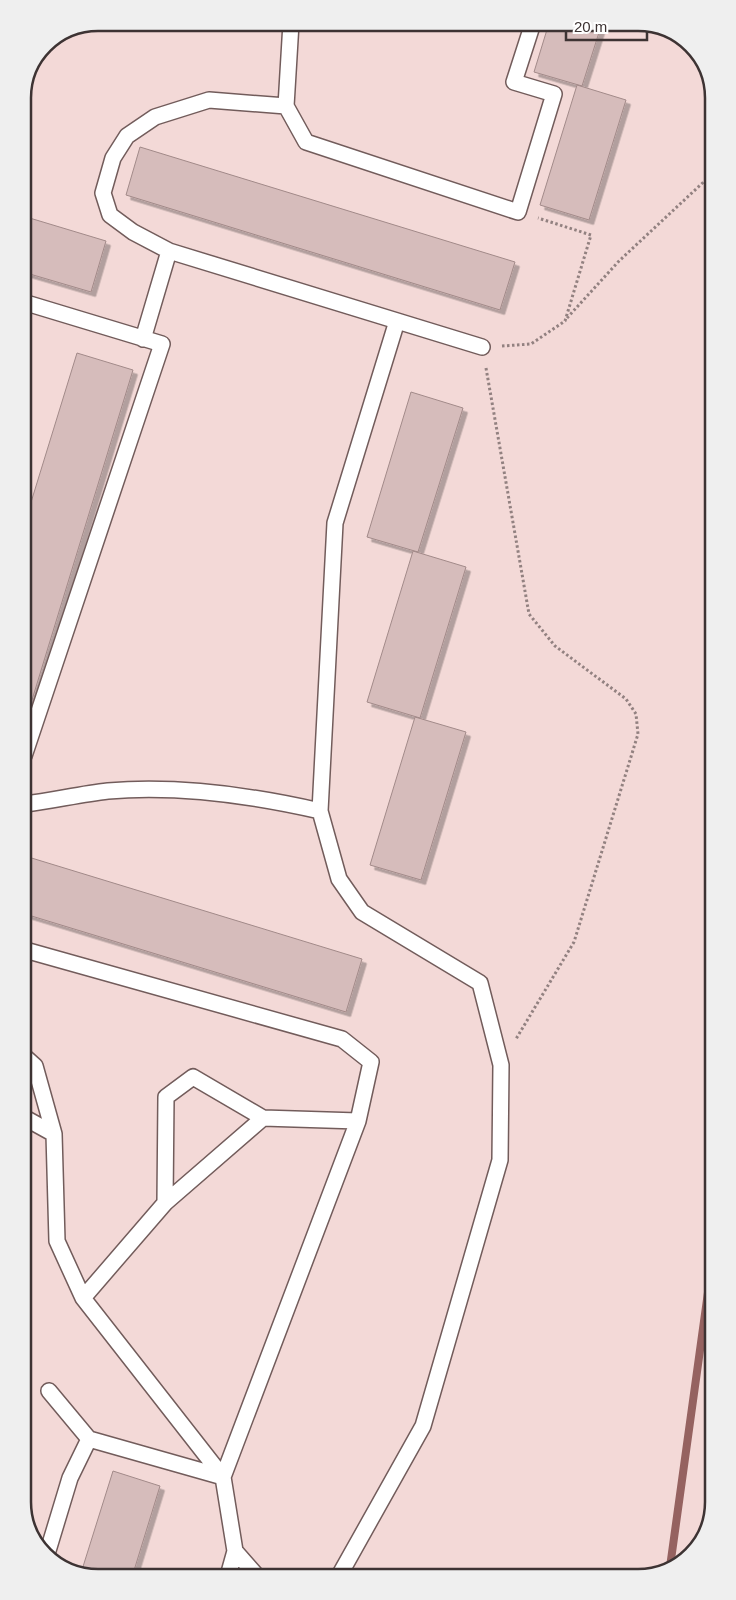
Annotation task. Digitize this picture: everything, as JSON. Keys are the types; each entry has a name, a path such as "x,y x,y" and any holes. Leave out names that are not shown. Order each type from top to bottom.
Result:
{"lane":[{"path":"291,31 286,106 306,142 518,212 554,94 514,82 530,31"},
{"path":"286,106 209,100 155,117 127,136 113,158 103,193 110,215 133,232 170,252 482,347"},
{"path":"143,338 170,252"},
{"path":"31,304 162,344 31,735"},
{"path":"348,1569 423,1426 500,1160 501,1065 480,983 362,912 339,879 320,810 335,523 397,321"},
{"path":"31,803 108,791 199,791 259,797 320,810"},
{"path":"31,952 342,1039 371,1062 358,1120 224,1477 235,1551 230,1569"},
{"path":"31,1062 35,1066 54,1134 57,1241 83,1298 224,1477"},
{"path":"165,1203 166,1097 193,1077 263,1118 358,1120"},
{"path":"83,1298 165,1203 263,1118"},
{"path":"31,1121 54,1134"},
{"path":"49,1391 89,1439 224,1477"},
{"path":"49,1547 70,1478 89,1439"},
{"path":"235,1551 251,1569"}],"path":[{"path":"501,1065 574,942 638,734 636,714 626,699 555,646 529,614 482,347 531,344 565,321 619,261 705,181"},
{"path":"518,212 592,235 565,321"}],"building":[{"path":"547,31 599,31 582,86 534,72"},
{"path":"577,85 626,100 589,220 540,205"},
{"path":"140,147 515,262 500,310 126,195"},
{"path":"31,218 106,241 91,292 31,274"},
{"path":"77,353 133,370 31,703 31,502"},
{"path":"411,392 463,408 418,552 367,537"},
{"path":"413,551 466,567 420,718 367,702"},
{"path":"415,717 466,732 421,880 370,865"},
{"path":"31,858 362,959 346,1012 31,916"},
{"path":"113,1471 160,1486 134,1569 94,1569 83,1567"}],"waterway":[{"path":"671,1559 705,1314"}]}
